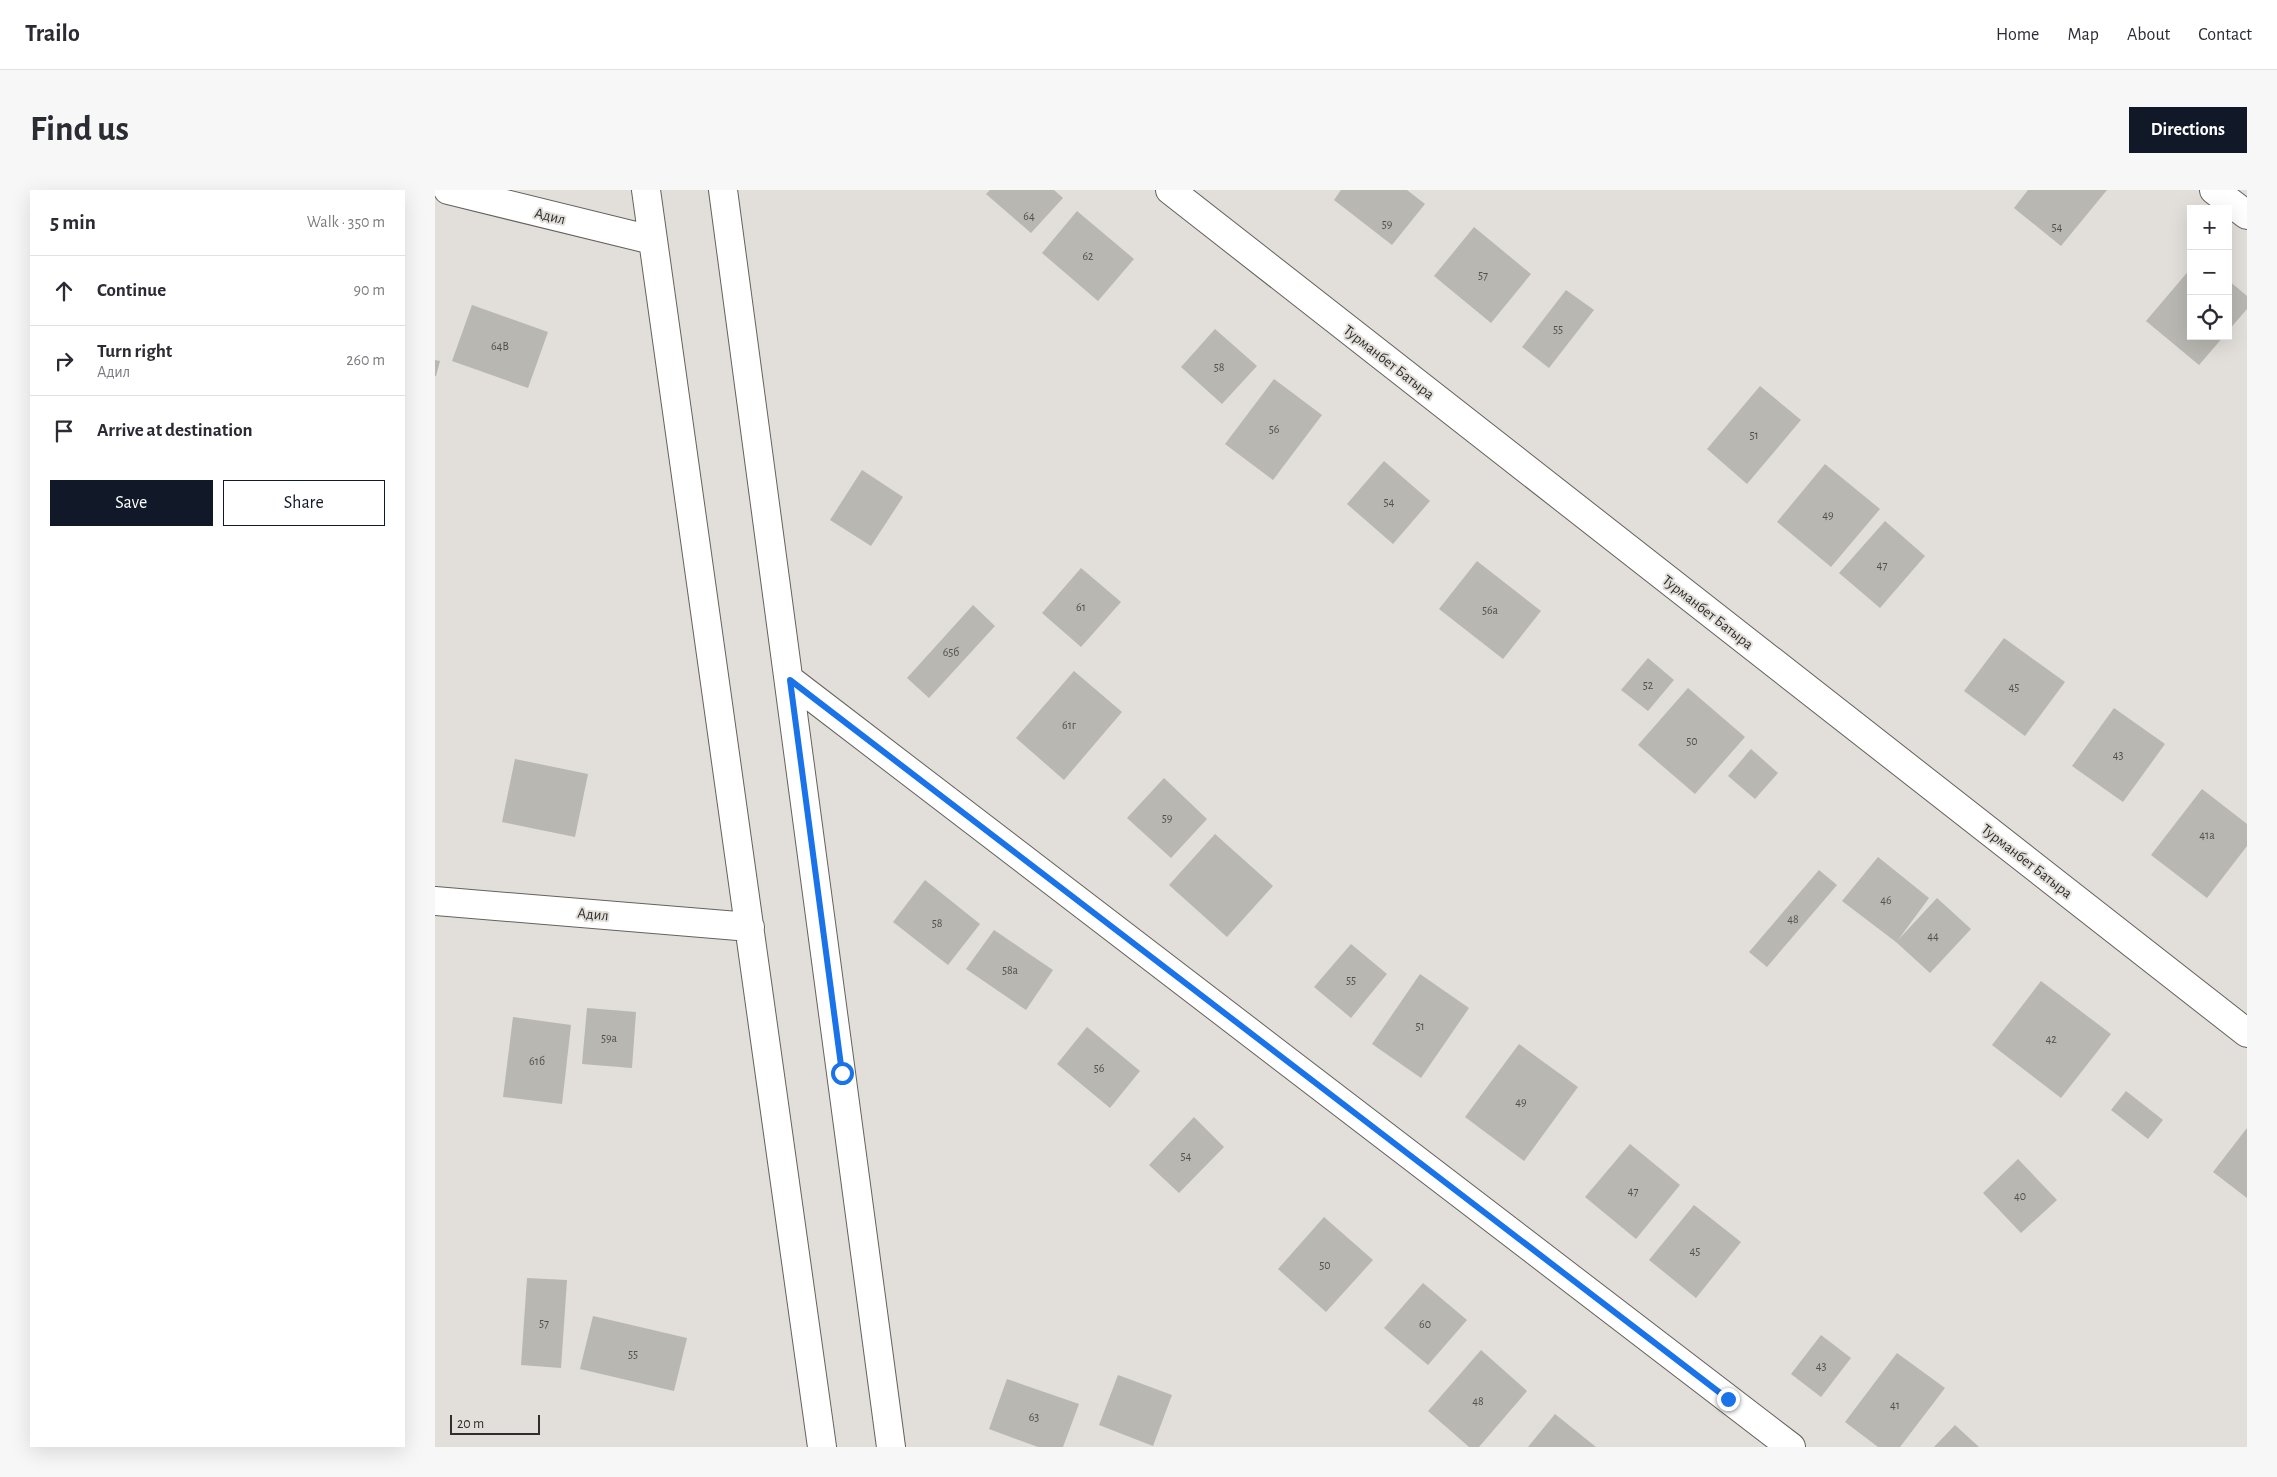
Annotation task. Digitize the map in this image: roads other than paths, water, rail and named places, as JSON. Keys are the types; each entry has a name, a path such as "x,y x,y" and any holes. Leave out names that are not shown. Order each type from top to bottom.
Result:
{"street":[{"name":"Адил","path":"448,190 652,240"},
{"path":"645,190 822,1447"},
{"path":"723,190 891,1447"},
{"name":"Турманбет Батыра","path":"1170,190 2247,1033"},
{"path":"2214,190 2247,216"},
{"path":"790,680 1791,1447"},
{"name":"Адил","path":"435,901 750,927"}]}
